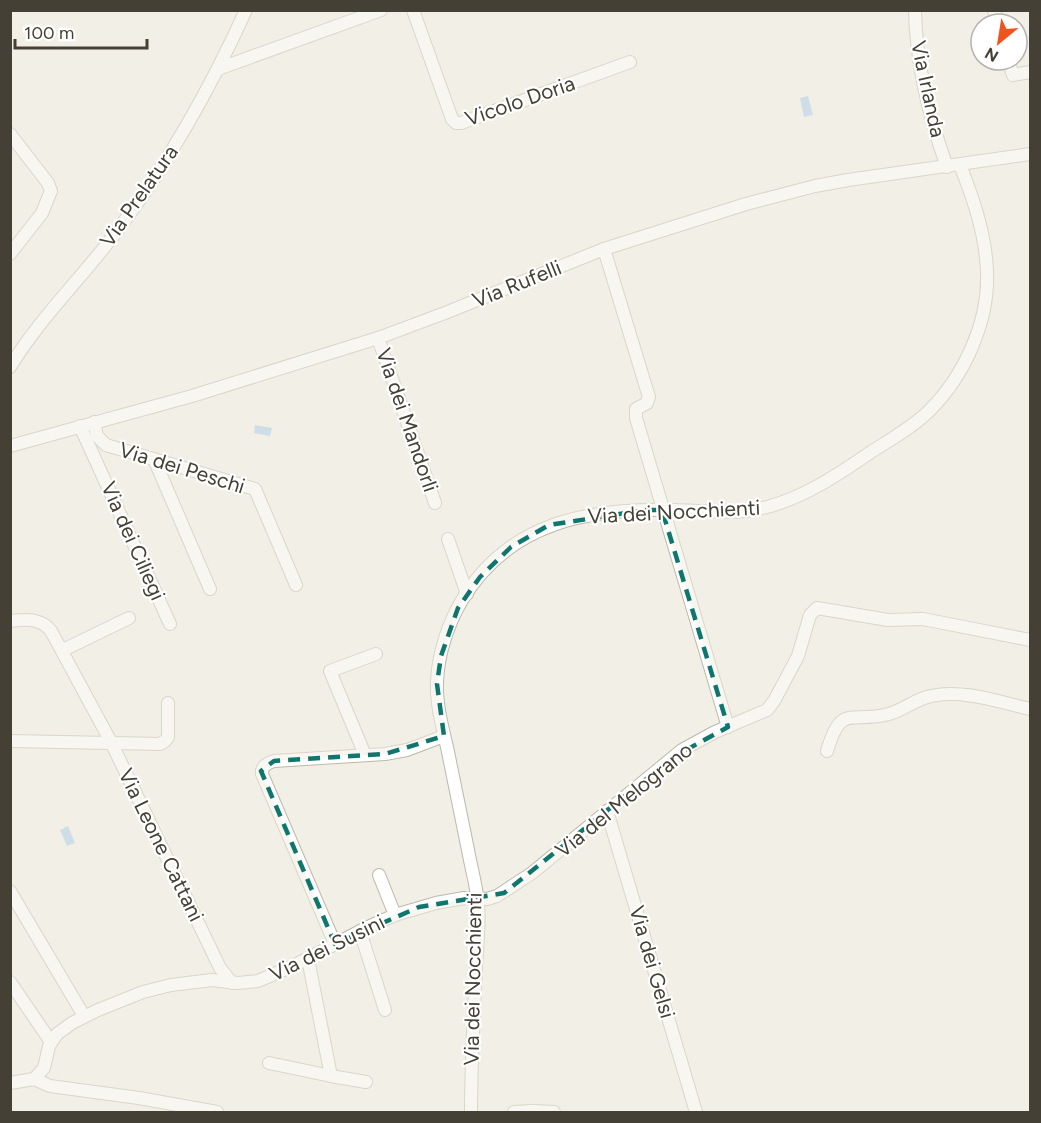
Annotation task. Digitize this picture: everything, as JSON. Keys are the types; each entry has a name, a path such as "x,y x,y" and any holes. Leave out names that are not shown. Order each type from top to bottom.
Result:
{"street":[{"name":"Via Prelatura","path":"10,367 46,316 139,202 184,130 218,69 246,10"},
{"path":"218,69 381,10"},
{"name":"Vicolo Doria","path":"413,10 452,119 456,123 630,62"},
{"name":"Via Irlanda","path":"915,10 920,64 933,123 953,166"},
{"path":"1012,72 1013,75 1030,72"},
{"path":"10,135 48,183 51,193 39,218 10,254"},
{"name":"Via Rufelli","path":"10,446 192,396 378,338 445,314 604,249 746,204 815,186 1030,154"},
{"name":"Via dei Nocchienti","path":"471,1113 478,898 438,700 438,672 445,639 455,615 485,570 504,553 544,527 589,515 662,510 735,512 767,507 790,499 831,479 919,420 940,399 971,349 983,308 987,281 985,250 974,201 953,166"},
{"path":"604,249 649,395 647,403 636,409 635,416 728,727"},
{"name":"Via dei Mandorli","path":"378,338 435,503"},
{"name":"Via dei Peschi","path":"94,422 97,436 106,445 255,489 296,585"},
{"name":"Via dei Ciliegi","path":"80,426 170,624"},
{"path":"153,459 210,589"},
{"path":"448,539 467,594"},
{"name":"Via del Melograno","path":"478,898 490,898 507,892 682,750 728,727 756,717 769,708 798,656 810,615 817,608 888,620 923,619 1030,640"},
{"path":"63,650 129,618"},
{"name":"Via Leone Cattani","path":"10,621 32,620 43,623 63,650 111,742 222,972 232,983"},
{"path":"365,755 330,671 376,654"},
{"path":"827,752 835,728 843,719 890,714 933,695 958,695 1030,709"},
{"name":"Via Leone Cattani","path":"10,741 158,744 165,741 168,731 168,703"},
{"path":"335,944 261,771 267,764 274,761 407,750 444,736"},
{"name":"Via dei Gelsi","path":"607,812 696,1113"},
{"path":"379,875 396,915"},
{"path":"10,891 84,1016"},
{"name":"Via dei Susini","path":"51,1042 61,1031 84,1016 150,990 171,985 214,981 247,983 263,979 396,915 436,903 478,898"},
{"path":"360,931 385,1010"},
{"name":"Via Leone Cattani","path":"211,948 215,964 214,981"},
{"path":"308,959 331,1076"},
{"path":"10,982 51,1042 44,1068 34,1079"},
{"path":"269,1064 366,1082"},
{"path":"10,1083 34,1079 50,1086 119,1095 218,1113"},
{"path":"514,1113 533,1111 554,1113"}],"highlighted area":[{"path":"645,510 662,510 728,727 675,756 504,893 419,907 335,944 261,771 274,761 385,754 444,736 437,684 441,656 458,608 480,577 511,547 549,525"}],"water":[{"path":"808,96 813,115 804,117 800,98"},
{"path":"255,425 272,428 270,436 254,433"},
{"path":"68,826 75,843 67,846 60,830"}]}
